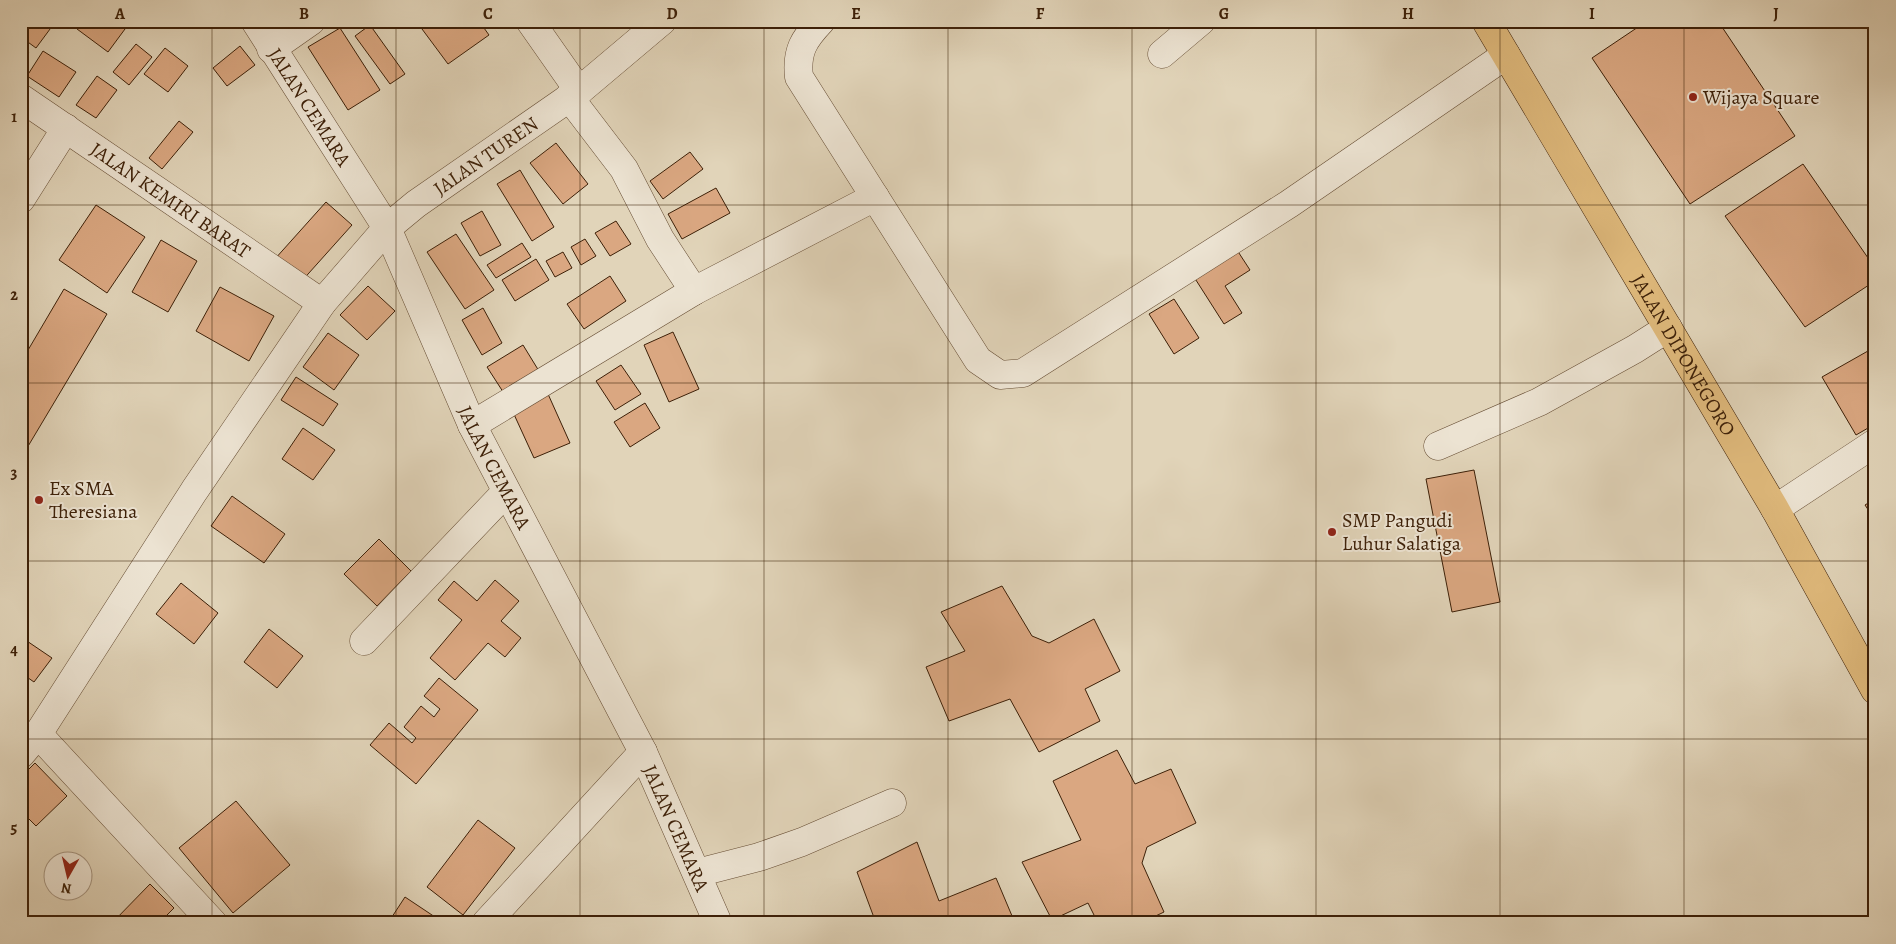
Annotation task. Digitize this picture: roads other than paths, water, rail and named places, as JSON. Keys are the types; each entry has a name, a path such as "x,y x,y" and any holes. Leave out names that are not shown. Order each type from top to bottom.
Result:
{"main road":[{"name":"JALAN DIPONEGORO","path":"1486,21 1775,509 1875,690"}],"street":[{"name":"JALAN CEMARA","path":"255,21 271,49 387,228 472,425 643,752 718,923"},
{"path":"271,49 310,21"},
{"path":"530,21 574,94 624,169 660,239 694,291"},
{"name":"JALAN TUREN","path":"30,744 194,491 322,303 387,228 416,204 574,94 662,21"},
{"path":"821,21 805,38 797,61 799,77 978,360 1000,375 1023,373 1289,204 1506,55"},
{"path":"1162,54 1202,21"},
{"name":"JALAN KEMIRI BARAT","path":"21,98 322,303"},
{"path":"21,199 66,128"},
{"path":"472,425 694,291 875,197"},
{"path":"1438,446 1539,402 1635,349 1668,328"},
{"path":"1775,509 1875,443"},
{"path":"364,641 506,492"},
{"path":"30,744 213,923"},
{"path":"486,923 643,752"},
{"path":"697,873 759,857 802,842 892,803"}],"place":[{"name":"Wijaya Square","path":"1693,97"},
{"name":"Ex SMA Theresiana","path":"39,500"},
{"name":"SMP Pangudi Luhur Salatiga","path":"1332,532"}]}
